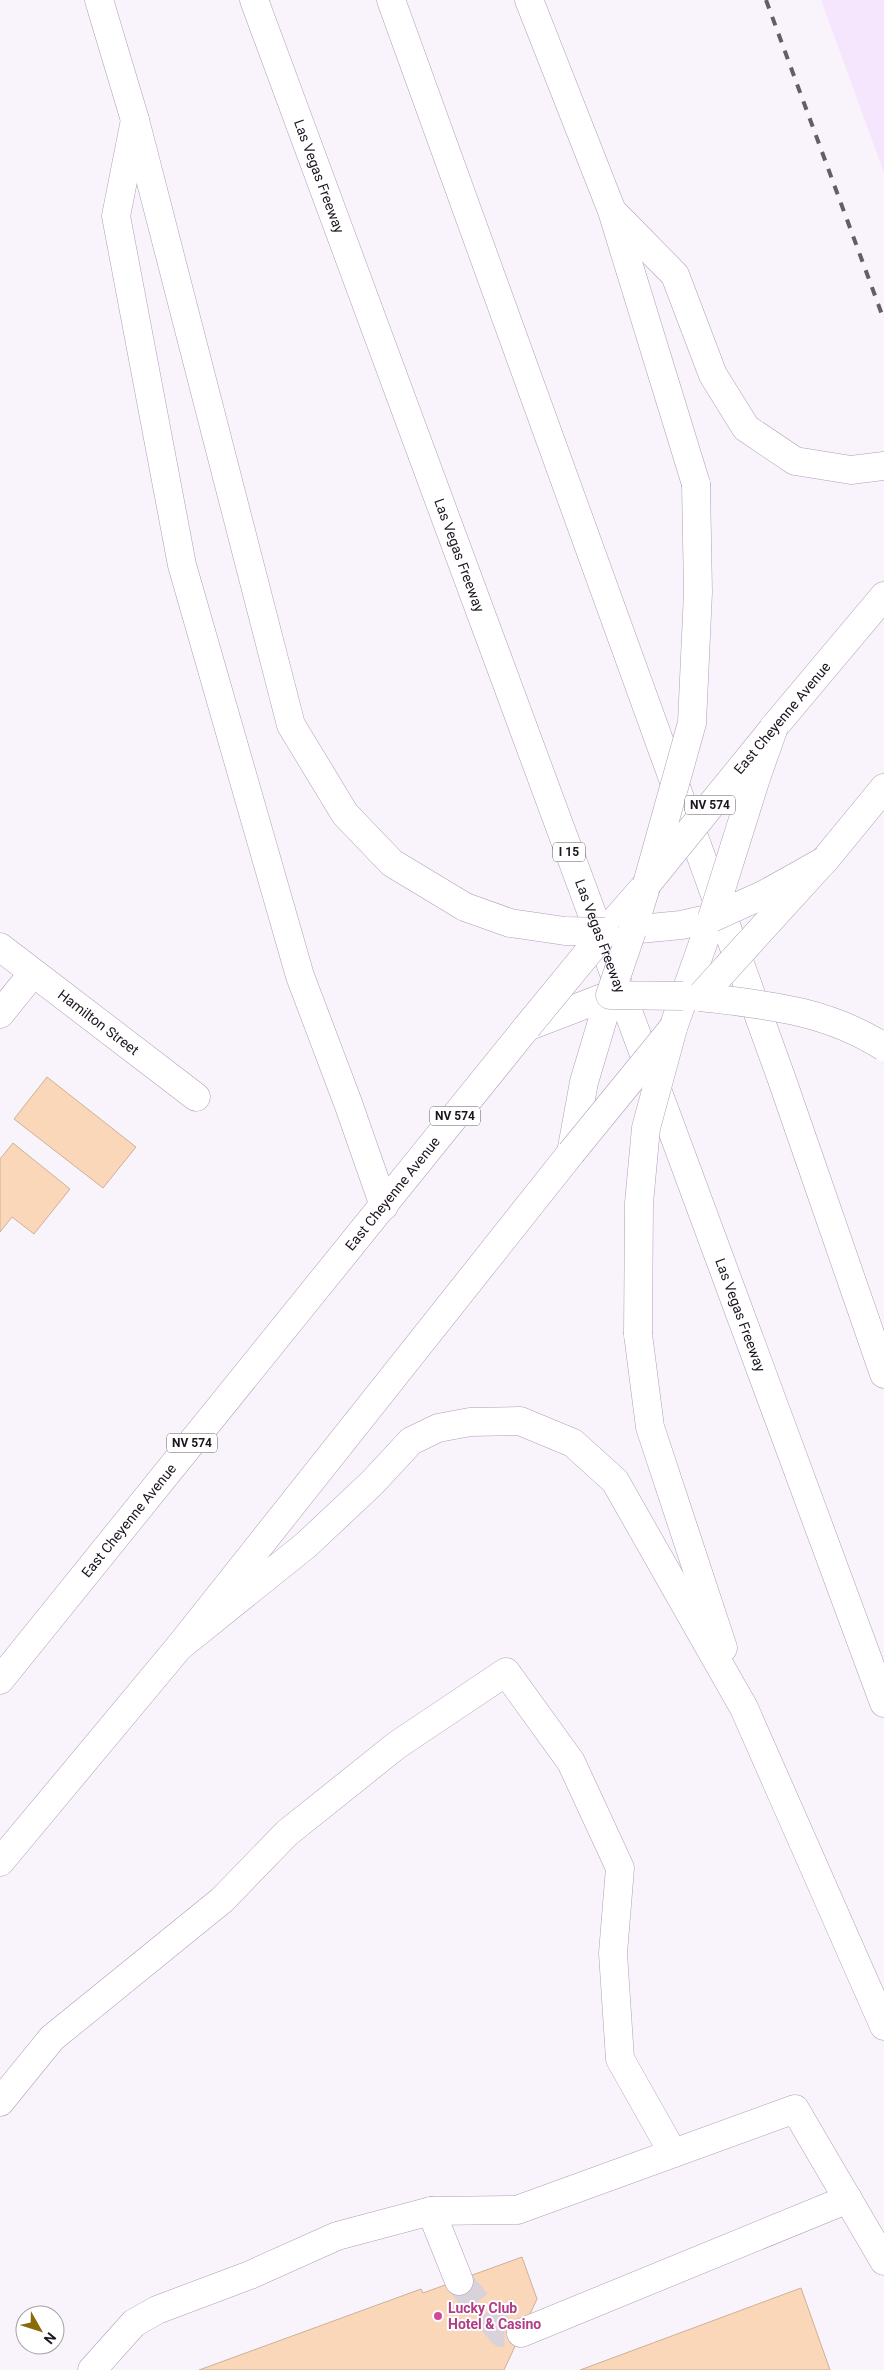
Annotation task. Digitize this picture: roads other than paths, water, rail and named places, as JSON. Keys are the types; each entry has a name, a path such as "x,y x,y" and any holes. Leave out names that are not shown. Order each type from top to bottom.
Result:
{"main road":[{"path":"99,0 135,120 291,725 344,814 392,863 465,907 510,923 565,931 632,931 712,918 765,894 824,861"},
{"name":"Las Vegas Freeway","path":"254,0 884,1703"},
{"path":"391,0 781,1077 884,1374"},
{"path":"529,0 612,211 696,484 698,592 692,722 647,884 610,994 584,1082 571,1153"},
{"path":"135,120 116,216 182,566 300,976 348,1103 384,1206"},
{"path":"612,211 674,275 713,375 746,428 795,462 851,470 884,466"},
{"name":"East Cheyenne Avenue","path":"0,1680 384,1206 527,1026 647,884 774,727 884,596"},
{"path":"692,996 712,918 774,727"},
{"path":"0,1862 179,1647 571,1153 673,1028 692,996 824,861 884,788"},
{"name":"Hamilton Street","path":"0,947 196,1097"},
{"path":"0,1014 33,973"},
{"path":"527,1026 610,994 692,996 778,1006 816,1015 860,1032 884,1047"},
{"path":"673,1028 646,1128 638,1203 638,1334 650,1427 744,1708 884,2026"},
{"path":"179,1647 306,1545 372,1483 411,1441 438,1428 470,1422 520,1422 573,1443 615,1481 744,1708"},
{"path":"0,2102 52,2038 222,1900 287,1833 397,1745 506,1672 571,1762 620,1868 613,1953 620,2059 673,2153"},
{"path":"92,2370 134,2323 157,2310 250,2275 337,2236 431,2211 516,2210 795,2109 884,2261"},
{"path":"521,2333 848,2198"},
{"path":"431,2211 458,2281"}],"tunnel":[{"path":"459,2281 502,2333 521,2333"}],"railway":[{"path":"766,0 884,320"}],"place":[{"name":"Lucky Club Hotel & Casino","path":"438,2316"}]}
